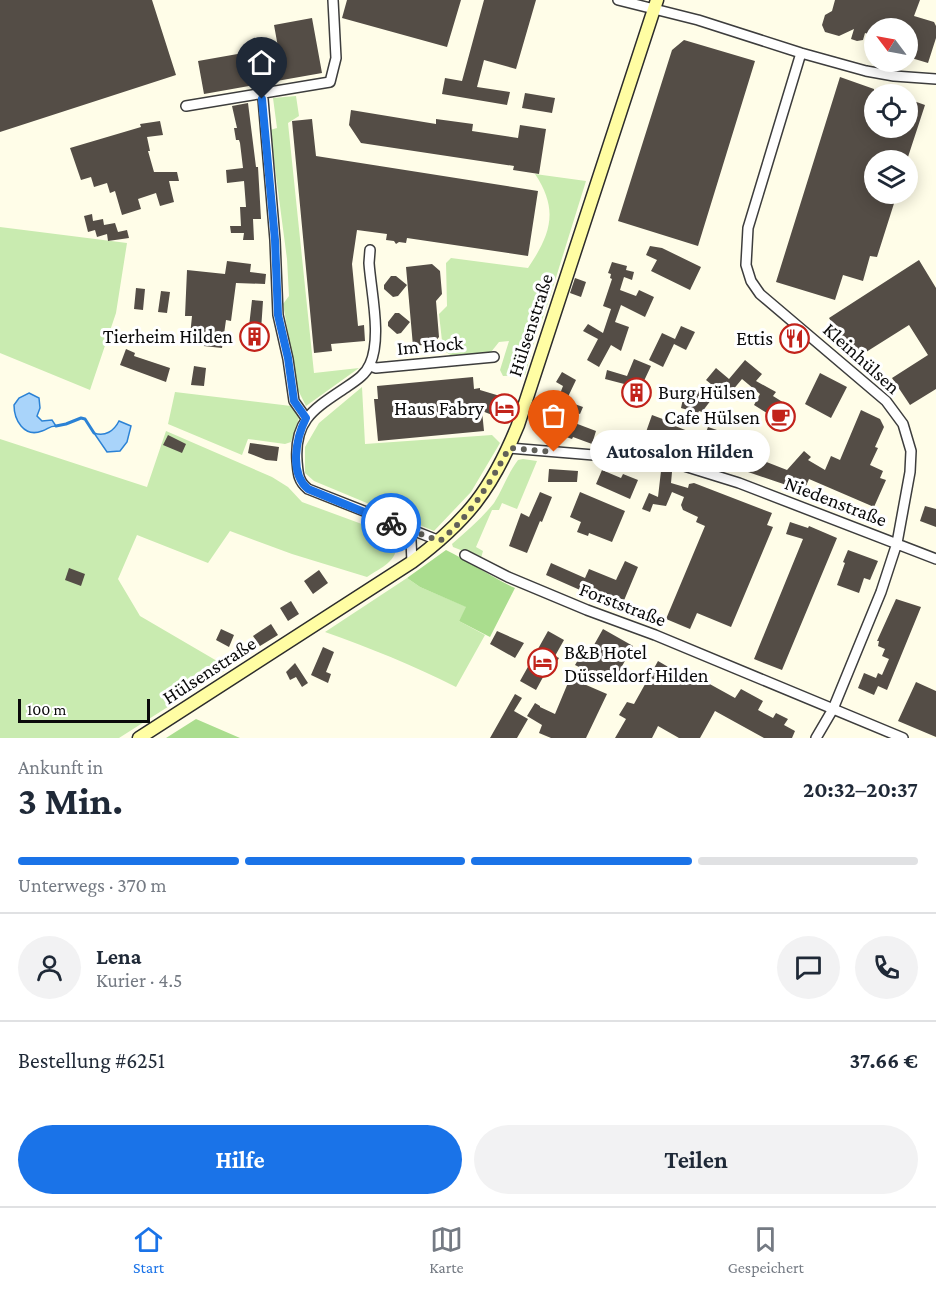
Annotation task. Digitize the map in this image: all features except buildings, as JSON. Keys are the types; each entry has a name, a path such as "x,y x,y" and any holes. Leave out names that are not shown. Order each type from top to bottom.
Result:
{"main road":[{"name":"Hülsenstraße","path":"139,738 411,562 461,522 482,495 509,448 526,404 655,5"}],"street":[{"path":"186,106 330,82 336,58 333,0"},
{"path":"618,0 655,5 801,53 875,72 936,79"},
{"name":"Kleinhülsen","path":"801,53 748,228 746,265 751,281 760,294 886,401 903,424 908,436 911,461 897,543 881,592 832,709 816,738"},
{"path":"262,99 275,240 278,315 288,358 294,401 306,418 298,434 296,449 298,476 301,484 308,489 440,541"},
{"name":"Im Hock","path":"306,418 364,375 370,366 375,351 370,250"},
{"name":"Im Hock","path":"370,366 376,368 494,357"},
{"name":"Niedenstraße","path":"509,448 681,465 739,483 936,559"},
{"path":"392,523 411,541 411,562"},
{"name":"Forststraße","path":"465,555 508,577 586,610 903,738"}],"green space":[{"path":"296,96 299,116 288,123 314,373 359,368 306,406 298,390 283,304 289,296 287,259 270,130 277,128 273,98"},
{"path":"535,174 586,181 549,300 533,346 529,346 527,353 531,354 525,375 503,376 500,370 509,341 499,342 491,352 452,356 443,350 439,314 447,306 446,263 451,258 528,268 542,244 549,222 547,199"},
{"path":"0,227 127,243 116,313 90,390 0,353"},
{"path":"362,387 365,444 492,435 500,443 471,492 434,531 314,481 305,473 305,447 319,423"},
{"path":"175,392 291,406 299,418 291,442 285,444 248,439 242,455 168,424"},
{"path":"166,431 272,477 288,487 302,502 389,534 397,541 395,554 388,563 367,577 292,554 230,531 208,563 137,535 118,579 140,616 229,668 119,738 0,738 0,439 147,487"},
{"path":"518,460 537,461 517,509 502,503 499,510 492,510 476,547 483,551 481,558 453,547 452,544 494,503 514,465"},
{"path":"446,550 515,588 490,637 459,621 466,607 420,587 407,578"},
{"path":"407,578 420,587 467,607 459,621 485,635 456,687 391,657 325,632"},
{"path":"196,719 240,738 166,738"}],"water":[{"path":"29,393 39,398 40,408 37,416 42,421 52,420 56,426 36,433 25,430 21,426 14,411 14,405 19,398"},
{"path":"119,421 131,426 127,442 120,451 107,452 94,433 109,432"}],"waterway":[{"path":"56,426 81,418 85,419 94,433"}],"way so far":[{"path":"391,523 440,541 461,522 482,495 509,448 554,452"}],"place":[{"name":"Tierheim Hilden","path":"254,336"},
{"name":"Ettis","path":"794,338"},
{"name":"Burg Hülsen","path":"637,392"},
{"name":"Haus Fabry","path":"505,408"},
{"name":"Cafe Hülsen","path":"781,417"},
{"name":"Autosalon Hilden","path":"554,452"},
{"name":"B&B Hotel Düsseldorf Hilden","path":"543,663"}],"route":[{"path":"262,99 275,240 278,315 288,358 294,401 306,418 298,434 296,449 298,476 301,484 308,489 391,523"}]}
